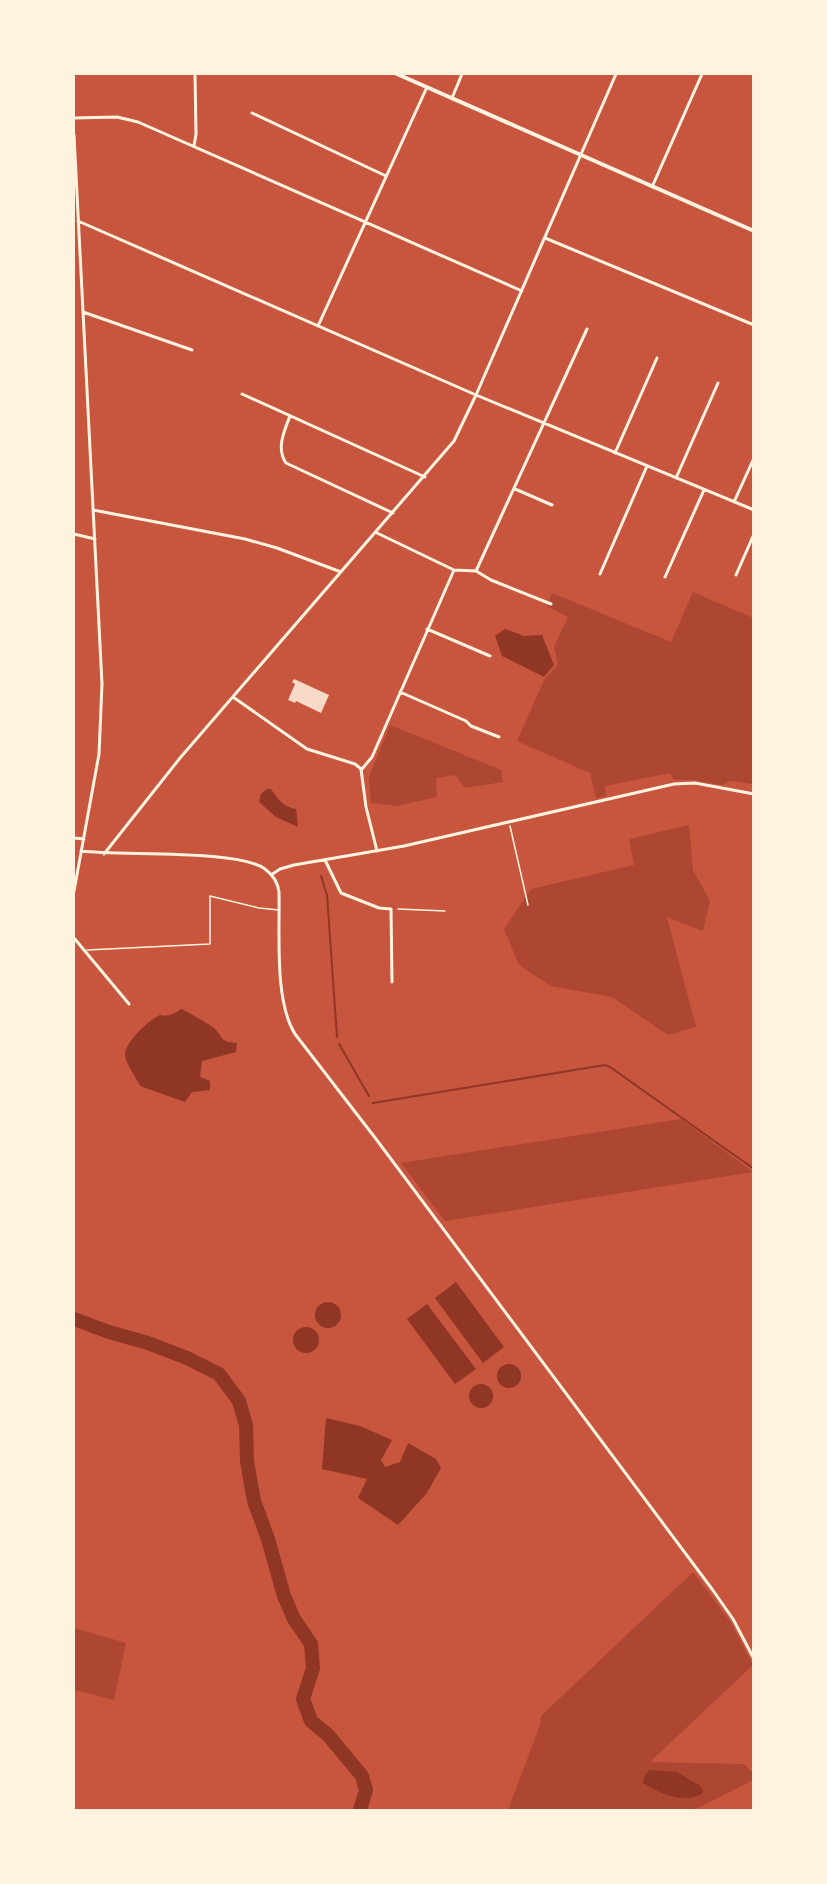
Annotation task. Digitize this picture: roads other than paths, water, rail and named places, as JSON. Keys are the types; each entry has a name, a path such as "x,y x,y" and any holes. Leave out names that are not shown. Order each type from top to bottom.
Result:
{"street":[{"path":"194,146 196,134 195,74"},
{"path":"397,74 753,231"},
{"path":"452,98 462,74"},
{"path":"104,854 180,758 454,441 522,291 615,74"},
{"path":"652,187 702,74"},
{"path":"318,326 427,87"},
{"path":"252,113 386,176"},
{"path":"74,118 128,119 522,291"},
{"path":"74,135 102,713 99,754 84,839 75,874 74,891"},
{"path":"78,221 476,395 753,510"},
{"path":"545,238 753,325"},
{"path":"83,312 192,350"},
{"path":"477,571 587,329"},
{"path":"615,453 657,358"},
{"path":"676,478 718,383"},
{"path":"242,394 425,477"},
{"path":"290,417 284,429 281,446 282,458 286,463 393,513"},
{"path":"734,502 753,458"},
{"path":"600,574 647,466"},
{"path":"515,489 552,506"},
{"path":"665,577 704,490"},
{"path":"93,510 245,539 342,572"},
{"path":"377,532 454,570 477,571 491,580 551,604"},
{"path":"74,534 95,539"},
{"path":"736,574 753,534"},
{"path":"361,769 370,761 454,570"},
{"path":"427,629 490,656"},
{"path":"400,692 499,737"},
{"path":"233,697 307,749 355,764 361,769 366,807 377,851"},
{"path":"271,875 280,869 294,865 377,851 684,782 753,794"},
{"path":"74,837 84,839"},
{"path":"81,851 104,854 216,857 258,865 271,875 278,886 280,958 284,1006 288,1023 712,1589 733,1619 753,1659"},
{"path":"325,860 341,893 378,908 391,909 392,982"},
{"path":"74,938 129,1004"}],"lane":[{"path":"84,950 210,944 210,896 259,908 280,910"}],"waterway":[{"path":"321,876 327,895 337,1037"},
{"path":"339,1044 369,1096"},
{"path":"373,1103 605,1065 754,1169"},
{"path":"74,1319 187,1358 219,1374 239,1401 246,1425 247,1461 254,1501 268,1539 284,1596 294,1619 311,1644 313,1668 303,1699 311,1721 328,1735 362,1776 366,1790 360,1810"}]}
